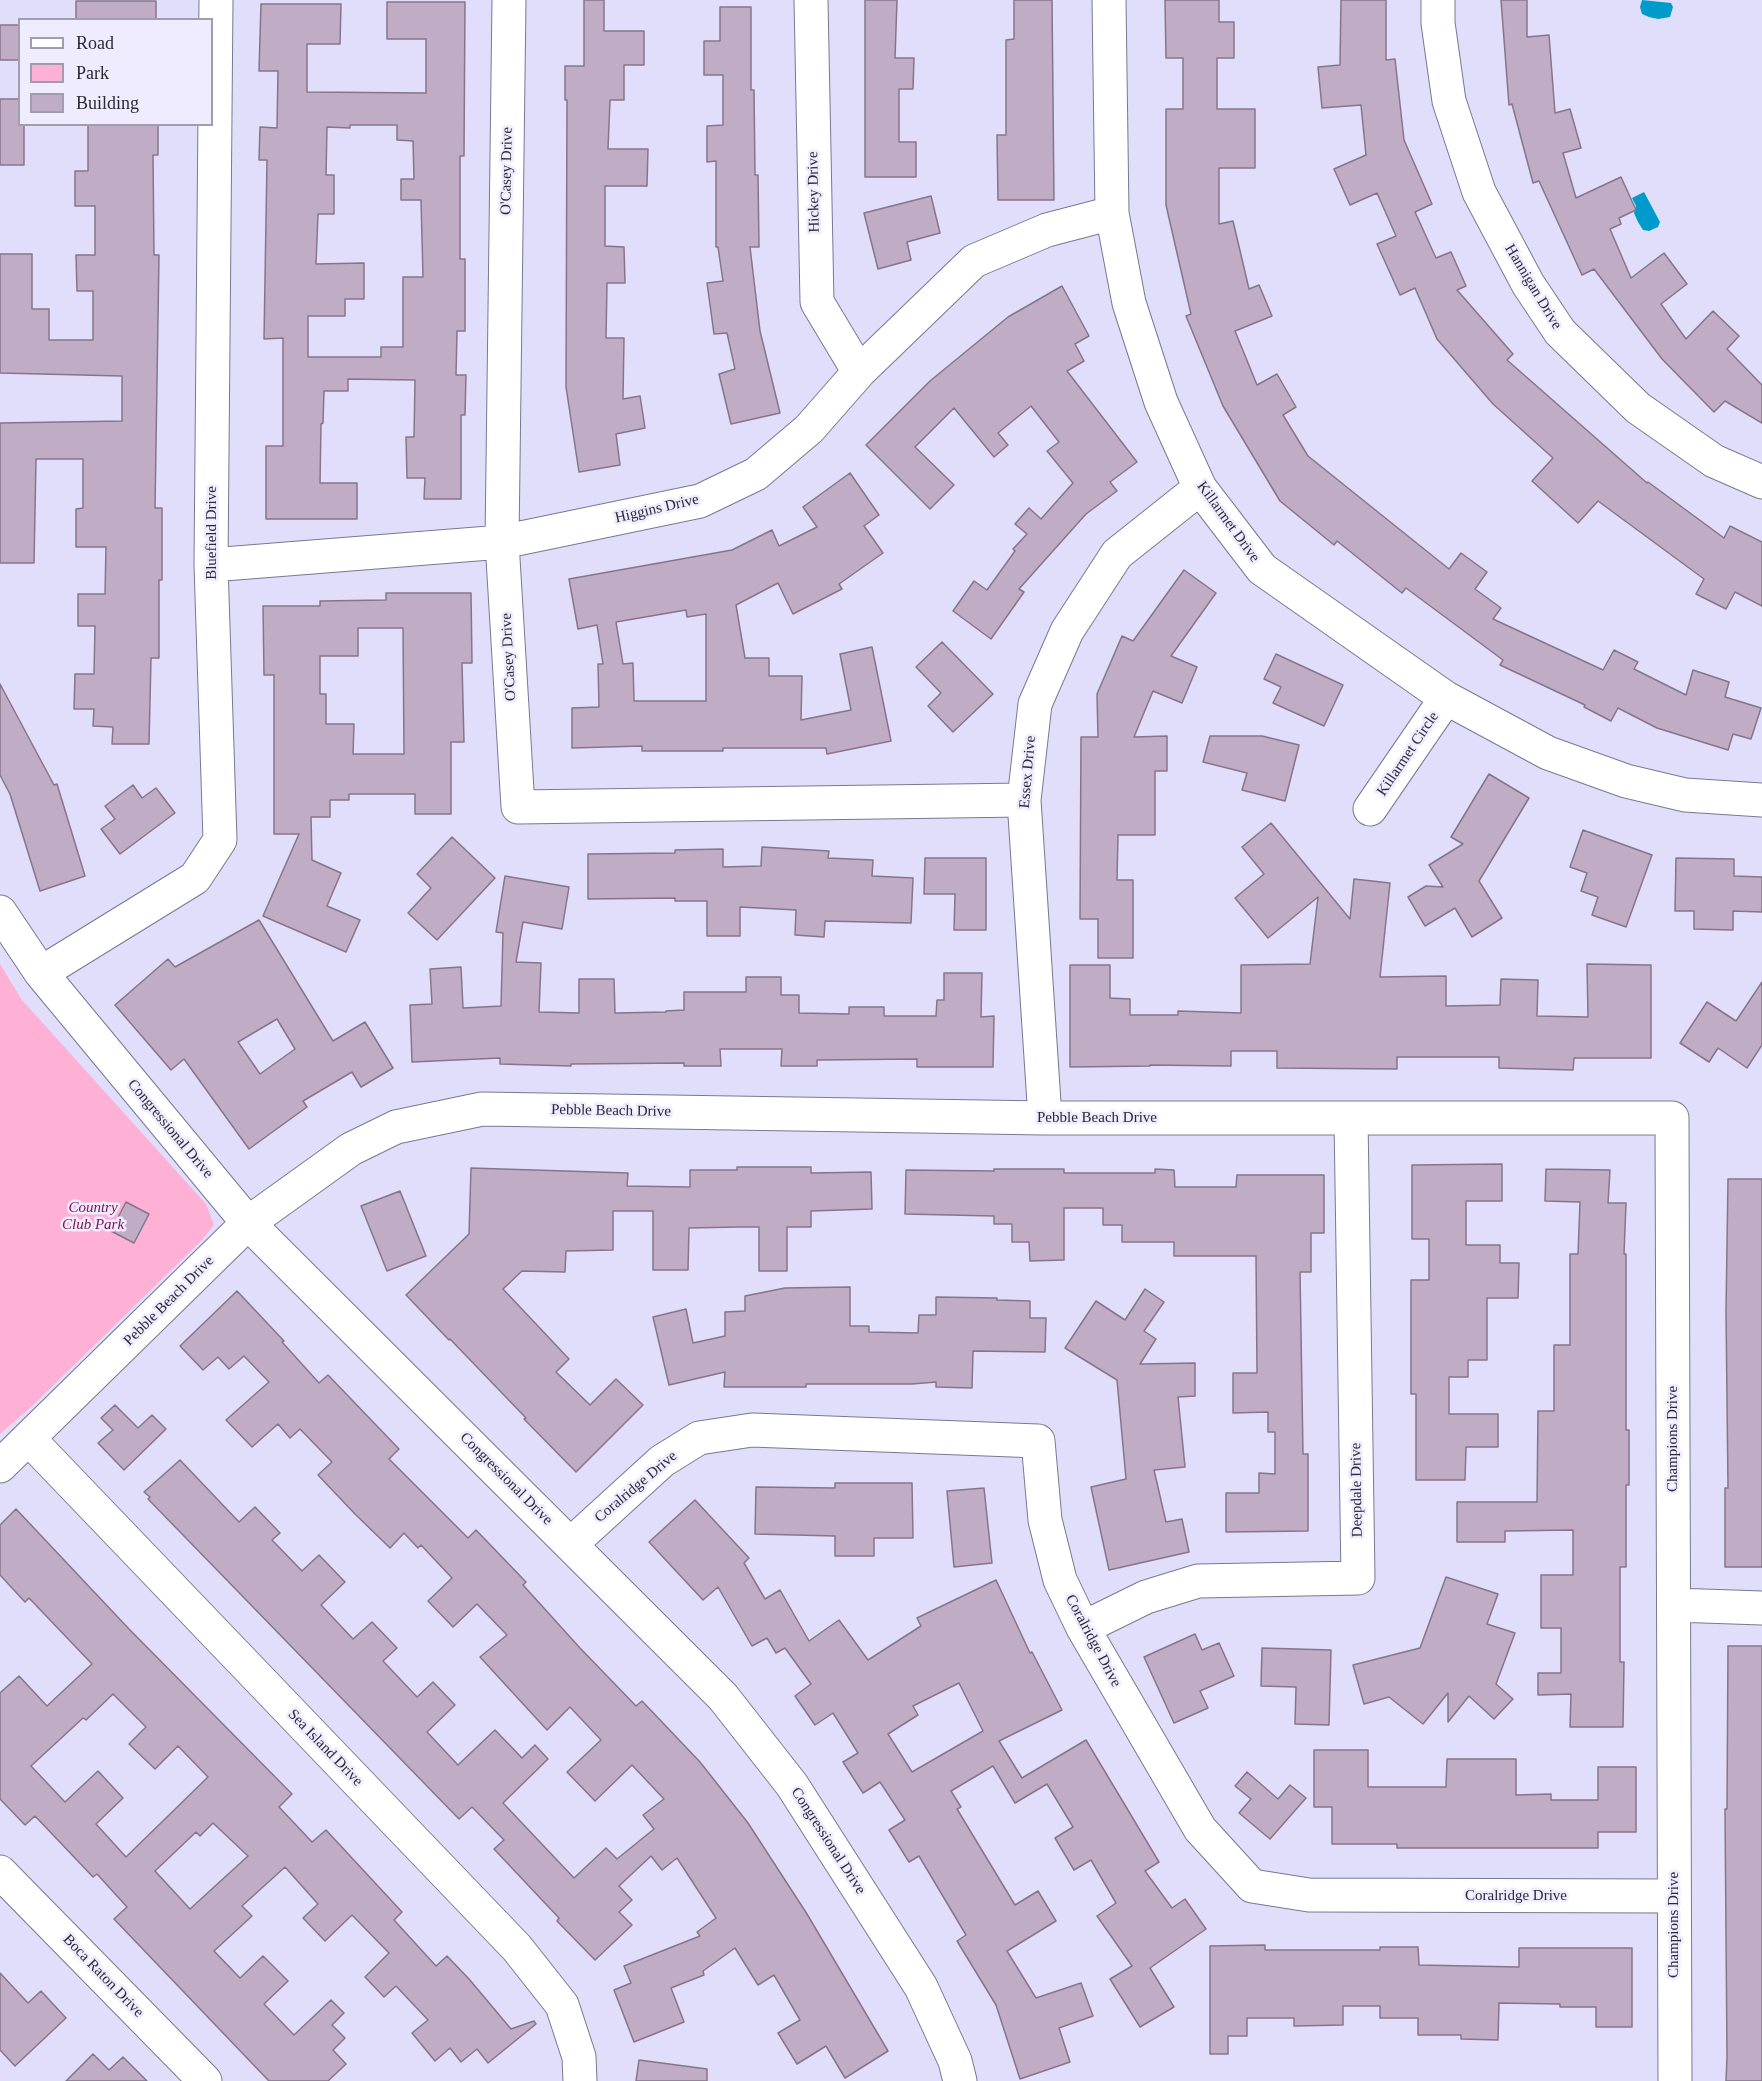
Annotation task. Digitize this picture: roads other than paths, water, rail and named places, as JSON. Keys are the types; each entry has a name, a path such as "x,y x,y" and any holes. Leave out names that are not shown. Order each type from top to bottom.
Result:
{"street":[{"name":"Bluefield Drive","path":"41,973 195,878 220,840 211,565 216,0"},
{"name":"O'Casey Drive","path":"509,0 502,542 518,807 1024,801"},
{"name":"Hickey Drive","path":"811,0 817,302 859,372"},
{"name":"Killarmet Drive","path":"1109,0 1112,213 1129,303 1161,402 1200,488 1262,569 1446,698 1548,753 1626,781 1685,795 1762,800"},
{"name":"Hannigan Drive","path":"1438,0 1438,23 1449,100 1479,192 1528,284 1560,332 1638,408 1714,461 1762,482"},
{"name":"Higgins Drive","path":"211,565 502,542 700,501 756,474 809,429 859,372 974,261 1047,230 1112,213"},
{"name":"Essex Drive","path":"1045,1118 1024,801 1035,704 1067,631 1117,554 1200,488"},
{"name":"Killarmet Circle","path":"1370,809 1446,698"},
{"name":"Congressional Drive","path":"0,912 41,973 248,1223 723,1697 792,1785 921,1987 955,2061 960,2081"},
{"name":"Pebble Beach Drive","path":"0,1466 248,1223 351,1149 396,1127 482,1109 1045,1118 1351,1118"},
{"name":"Champions Drive","path":"1351,1118 1672,1118 1675,2081"},
{"name":"Deepdale Drive","path":"1083,1628 1146,1597 1198,1581 1358,1578 1351,1118"},
{"name":"Coralridge Drive","path":"571,1544 662,1461 699,1438 752,1430 1038,1441 1045,1520 1060,1580 1083,1628 1200,1829 1252,1886 1310,1895 1674,1896"},
{"name":"Sea Island Drive","path":"29,1439 517,1948 562,2005 579,2057 580,2081"},
{"path":"1674,1605 1762,1608"},
{"name":"Boca Raton Drive","path":"0,1872 205,2081"}],"water":[{"path":"1642,0 1671,3 1673,7 1670,17 1658,19 1642,14 1640,7"},
{"path":"1644,192 1660,222 1658,227 1649,231 1643,230 1638,222 1634,213 1636,206 1632,198"}],"park label":[{"name":"Country Club Park","path":"93,1216"}]}
